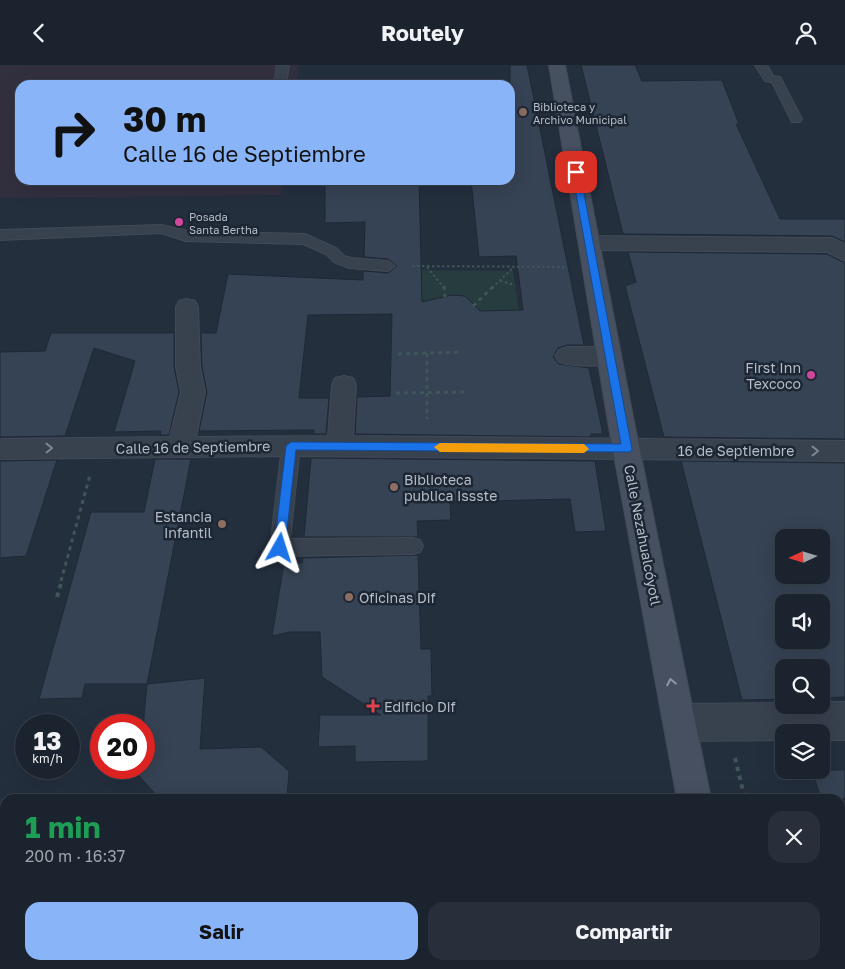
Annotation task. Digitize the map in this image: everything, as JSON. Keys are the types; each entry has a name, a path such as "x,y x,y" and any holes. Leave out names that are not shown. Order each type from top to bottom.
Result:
{"street":[{"name":"Calle Nezahualcóyotl","path":"557,65 627,449 693,794"},
{"path":"589,243 832,245 845,254"},
{"path":"181,447 193,392 188,367 187,307"},
{"path":"567,357 610,356"},
{"path":"340,446 344,385"},
{"name":"Calle 16 de Septiembre","path":"0,449 340,446 627,449"},
{"name":"16 de Septiembre","path":"627,449 845,451"}],"lane":[{"path":"281,80 283,65"},
{"path":"761,65 768,79 776,79 796,119"},
{"path":"0,235 161,229 175,231 186,236 305,239 349,263 388,266"},
{"path":"291,446 280,548 413,546"},
{"path":"679,723 845,713"},
{"path":"679,723 845,729"}],"path":[{"path":"388,266 567,267"},
{"path":"427,266 444,285 445,297"},
{"path":"473,306 514,267"},
{"path":"499,281 515,285"},
{"path":"398,354 461,352"},
{"path":"426,447 427,353"},
{"path":"396,393 464,392"},
{"path":"57,597 97,448"}],"shaded area":[{"path":"0,65 299,65 297,80 15,80 15,185 282,185 281,195 0,198"}],"green space":[{"path":"421,270 513,271 519,310 422,313"}],"building":[{"path":"510,65 527,65 584,345 567,345 558,348 553,357 559,364 589,368 603,434 591,434 591,437 355,434 357,397 390,396 392,314 308,315 299,398 329,398 326,434 314,434 314,430 199,431 207,392 202,367 201,333 216,333 228,274 363,280 363,271 388,273 397,266 388,259 364,257 365,222 325,223 325,185 419,185 422,302 452,295 465,296 480,311 523,310 516,256 479,257 472,185 515,185 515,80 510,80"},
{"path":"581,65 635,65 642,81 722,80 739,124 736,124 780,219 845,219 845,242 832,236 623,234"},
{"path":"628,252 827,254 845,263 845,439 664,437 625,286 636,282"},
{"path":"51,333 174,333 174,367 179,392 169,435 160,435 161,431 114,432 135,361 94,348 65,436 0,437 0,352 45,351"},
{"path":"311,458 595,461 606,531 575,532 570,499 450,502 451,520 417,521 418,537 304,537"},
{"path":"155,459 191,459 147,684 85,684 82,698 39,699 91,512 144,512"},
{"path":"57,460 26,556 0,558 0,461"},
{"path":"681,461 845,463 845,697 830,698 830,659 775,659 775,699 742,700"},
{"path":"418,555 421,649 431,649 432,696 428,696 428,761 355,762 355,746 318,747 320,715 381,715 322,677 320,632 290,632 272,636 284,563 302,563 303,558"},
{"path":"205,678 200,749 261,747 289,771 287,794 155,794 142,779 155,779 155,714 144,714 147,684"},
{"path":"830,770 845,770 845,794 819,794 815,779 830,779"}],"slow traffic":[{"path":"440,447 584,449"}],"place":[{"name":"Biblioteca y Archivo Municipal","path":"523,112"},
{"name":"Posada Santa Bertha","path":"179,222"},
{"name":"First Inn Texcoco","path":"811,375"},
{"name":"Biblioteca publica Issste","path":"394,487"},
{"name":"Estancia Infantil","path":"222,524"},
{"name":"Oficinas Dif","path":"349,597"},
{"name":"Edificio Dif","path":"373,706"}],"route":[{"path":"280,548 291,446 627,449 576,172"}]}
